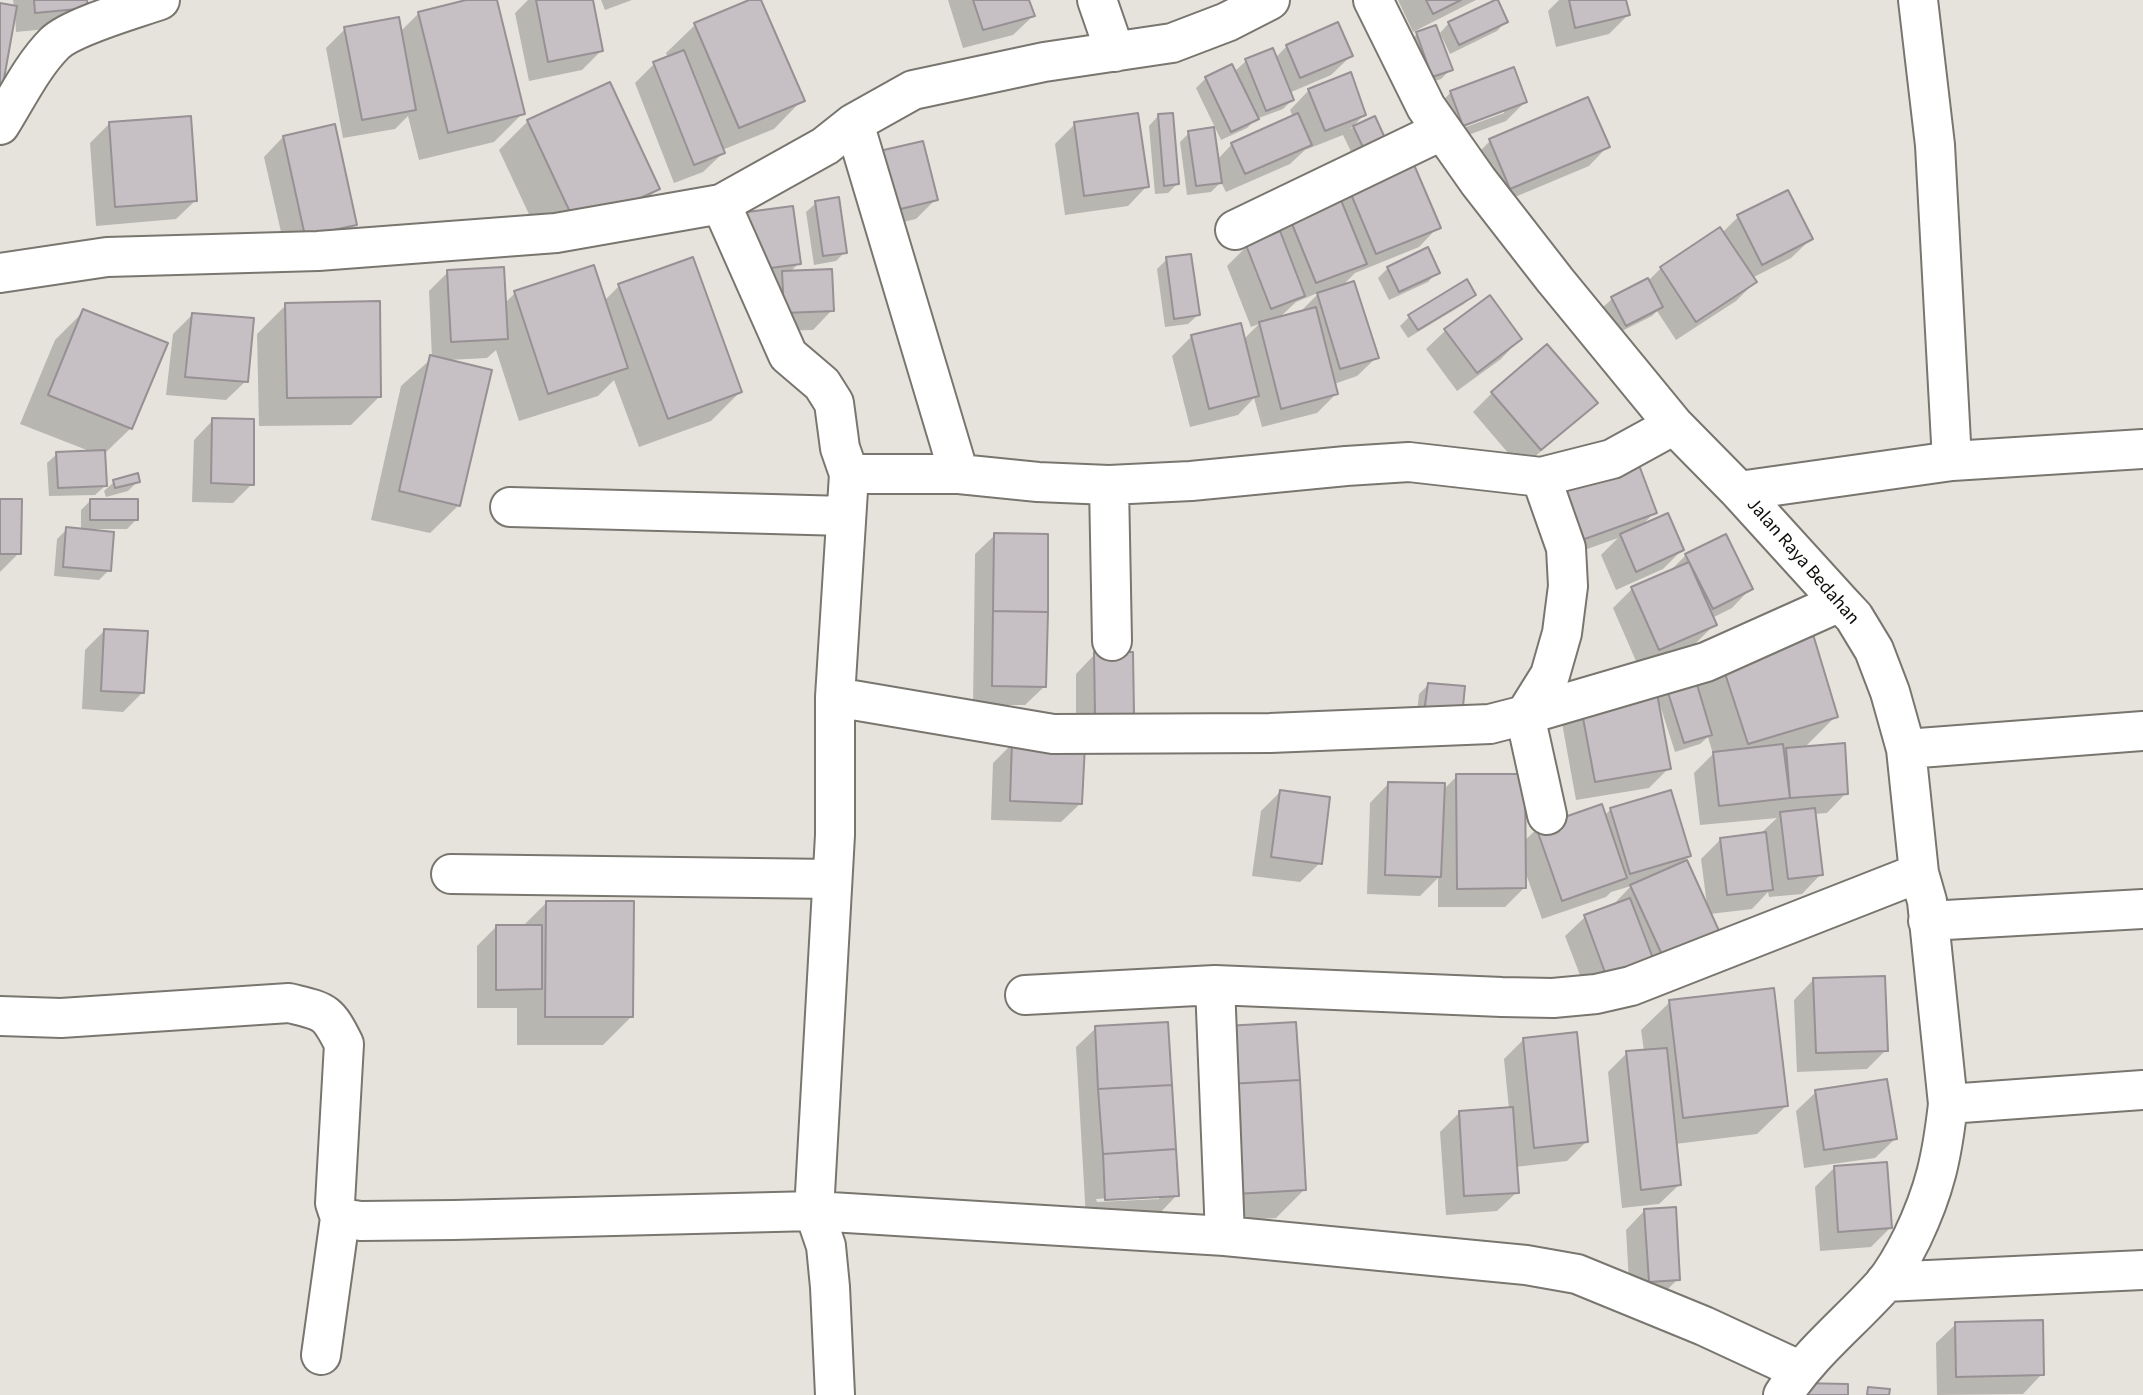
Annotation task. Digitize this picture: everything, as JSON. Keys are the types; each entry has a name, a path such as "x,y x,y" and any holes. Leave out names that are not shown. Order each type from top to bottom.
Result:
{"street":[{"path":"0,125 34,70 56,42 77,30 160,0"},
{"path":"1097,0 1115,52"},
{"path":"0,273 107,257 318,251 556,233 721,204 825,146 854,123 913,90 1044,62 1172,43 1227,22 1270,0"},
{"name":"Jalan Raya Bedahan","path":"1373,0 1426,107 1441,131 1555,280 1674,425 1739,491 1854,617 1874,650 1890,692 1906,749 1919,873 1927,901 1948,1104 1940,1167 1930,1198 1904,1254 1885,1282 1791,1382"},
{"path":"1918,0 1935,145 1952,461"},
{"path":"854,123 959,474"},
{"path":"1235,230 1441,131"},
{"path":"721,204 788,355 822,384 834,403 841,448 849,474 835,698 835,835 814,1211 826,1246 835,1395"},
{"path":"849,474 959,474 1038,482 1109,485 1191,481 1409,462 1541,477 1612,458 1674,425"},
{"path":"1739,491 1952,461 2143,449"},
{"path":"1541,477 1566,548 1568,586 1562,633 1549,676 1525,715 1547,815"},
{"path":"1109,485 1112,641"},
{"path":"510,507 846,516"},
{"path":"835,698 1053,734 1270,733 1490,724 1706,662 1840,602"},
{"path":"1906,749 2143,731"},
{"path":"1024,995 1215,985 1502,997 1553,998 1596,994 1631,986 1919,873"},
{"path":"451,874 832,879"},
{"path":"1928,921 2143,909"},
{"path":"1215,985 1225,1236"},
{"path":"0,1016 74,1017 289,1003 322,1011 344,1044 335,1203 340,1218 321,1355"},
{"path":"1948,1104 2143,1090"},
{"path":"340,1218 454,1220 814,1211 1225,1236 1526,1265 1577,1274 1704,1326 1791,1382"},
{"path":"1885,1282 2143,1270"}],"building":[{"path":"34,0 87,0 88,8 35,13"},
{"path":"466,0 497,0 525,114 448,133 418,12"},
{"path":"536,0 593,0 603,51 548,62"},
{"path":"749,0 761,0 805,101 739,128 694,23"},
{"path":"973,0 1029,0 1035,16 983,30"},
{"path":"1426,0 1461,0 1433,14"},
{"path":"1498,0 1508,22 1459,45 1448,22"},
{"path":"1569,0 1626,0 1630,15 1575,28"},
{"path":"0,3 17,6 0,101"},
{"path":"399,17 416,110 362,120 344,27"},
{"path":"1338,22 1353,56 1300,78 1286,45"},
{"path":"1436,25 1453,70 1432,77 1416,32"},
{"path":"1273,48 1294,100 1266,111 1245,59"},
{"path":"684,50 725,153 694,165 653,62"},
{"path":"1232,64 1259,119 1231,132 1205,77"},
{"path":"1514,67 1527,102 1463,126 1450,91"},
{"path":"1351,72 1366,115 1325,131 1308,89"},
{"path":"610,82 660,189 577,227 527,120"},
{"path":"1588,97 1610,147 1510,189 1489,139"},
{"path":"1138,113 1149,187 1084,196 1074,122"},
{"path":"1173,113 1179,184 1164,186 1158,114"},
{"path":"1298,113 1312,145 1245,174 1231,143"},
{"path":"191,116 197,201 115,207 109,122"},
{"path":"1375,116 1389,147 1367,156 1353,126"},
{"path":"335,124 357,225 305,236 283,136"},
{"path":"1214,127 1222,183 1196,186 1188,131"},
{"path":"923,141 938,200 888,212 875,152"},
{"path":"1412,160 1441,228 1376,254 1348,187"},
{"path":"1788,190 1813,239 1762,265 1737,215"},
{"path":"839,197 847,253 823,256 815,201"},
{"path":"1341,200 1367,264 1316,283 1290,219"},
{"path":"793,206 801,264 755,270 747,212"},
{"path":"1720,227 1757,282 1696,322 1660,267"},
{"path":"1280,231 1305,296 1271,309 1246,245"},
{"path":"1428,247 1440,273 1399,292 1387,267"},
{"path":"1191,254 1200,315 1174,319 1166,257"},
{"path":"693,257 742,392 668,419 618,284"},
{"path":"594,265 628,368 548,394 514,291"},
{"path":"504,267 508,339 451,342 447,270"},
{"path":"832,269 834,311 784,313 782,271"},
{"path":"1648,278 1663,307 1626,326 1611,297"},
{"path":"1467,279 1476,295 1418,330 1408,315"},
{"path":"1354,281 1379,358 1340,369 1317,293"},
{"path":"1490,295 1522,339 1477,373 1444,329"},
{"path":"380,301 381,397 287,398 285,303"},
{"path":"1316,307 1338,394 1281,409 1259,322"},
{"path":"83,309 168,343 132,429 48,395"},
{"path":"192,313 254,318 248,382 185,377"},
{"path":"1241,323 1259,396 1209,409 1191,335"},
{"path":"1547,344 1598,403 1541,450 1491,392"},
{"path":"430,355 492,370 460,506 399,491"},
{"path":"212,418 254,419 254,485 211,483"},
{"path":"105,450 107,486 58,488 56,452"},
{"path":"1639,465 1657,513 1579,541 1561,493"},
{"path":"138,473 140,482 115,488 113,480"},
{"path":"0,499 22,499 21,554 0,554"},
{"path":"90,499 138,499 138,520 90,520"},
{"path":"1668,513 1684,550 1636,572 1620,534"},
{"path":"66,527 114,532 111,571 63,567"},
{"path":"994,533 1048,534 1048,612 993,611"},
{"path":"1726,534 1753,589 1713,609 1685,554"},
{"path":"1689,562 1717,625 1659,650 1631,587"},
{"path":"993,611 1048,612 1046,687 992,686"},
{"path":"104,629 148,631 144,693 101,691"},
{"path":"1812,631 1838,717 1748,744 1720,658"},
{"path":"1094,652 1133,652 1134,715 1095,715"},
{"path":"1693,671 1712,735 1684,743 1664,680"},
{"path":"1428,683 1465,686 1462,717 1424,713"},
{"path":"1656,688 1671,769 1595,782 1580,702"},
{"path":"1012,741 1085,745 1082,804 1010,801"},
{"path":"1845,743 1848,794 1790,798 1786,748"},
{"path":"1783,744 1790,798 1719,806 1713,752"},
{"path":"1456,774 1525,774 1526,888 1457,889"},
{"path":"1388,782 1445,783 1441,877 1385,875"},
{"path":"1280,790 1330,797 1322,864 1271,857"},
{"path":"1671,790 1691,856 1630,874 1610,808"},
{"path":"1602,804 1627,878 1562,901 1536,827"},
{"path":"1815,808 1823,875 1788,879 1780,812"},
{"path":"1766,832 1773,890 1727,895 1720,838"},
{"path":"1687,860 1720,933 1664,959 1630,885"},
{"path":"1630,898 1654,961 1607,978 1584,915"},
{"path":"546,901 634,901 633,1017 545,1017"},
{"path":"496,925 542,925 542,989 496,990"},
{"path":"1885,976 1888,1051 1816,1053 1813,978"},
{"path":"1774,988 1788,1106 1683,1118 1669,1000"},
{"path":"1168,1022 1172,1085 1098,1089 1095,1026"},
{"path":"1296,1022 1300,1080 1228,1084 1225,1026"},
{"path":"1577,1032 1588,1142 1534,1148 1523,1038"},
{"path":"1667,1048 1681,1185 1641,1190 1626,1051"},
{"path":"1887,1079 1897,1139 1824,1150 1815,1090"},
{"path":"1300,1080 1306,1190 1235,1194 1228,1084"},
{"path":"1172,1085 1176,1149 1103,1154 1098,1089"},
{"path":"1513,1107 1519,1193 1464,1196 1459,1111"},
{"path":"1176,1149 1179,1196 1105,1200 1103,1154"},
{"path":"1887,1162 1892,1228 1838,1232 1834,1166"},
{"path":"1676,1207 1680,1280 1649,1282 1644,1209"},
{"path":"2043,1320 2044,1375 1956,1377 1955,1322"},
{"path":"1798,1383 1848,1384 1848,1395 1798,1395"},
{"path":"1868,1387 1890,1389 1889,1395 1867,1395"}]}
